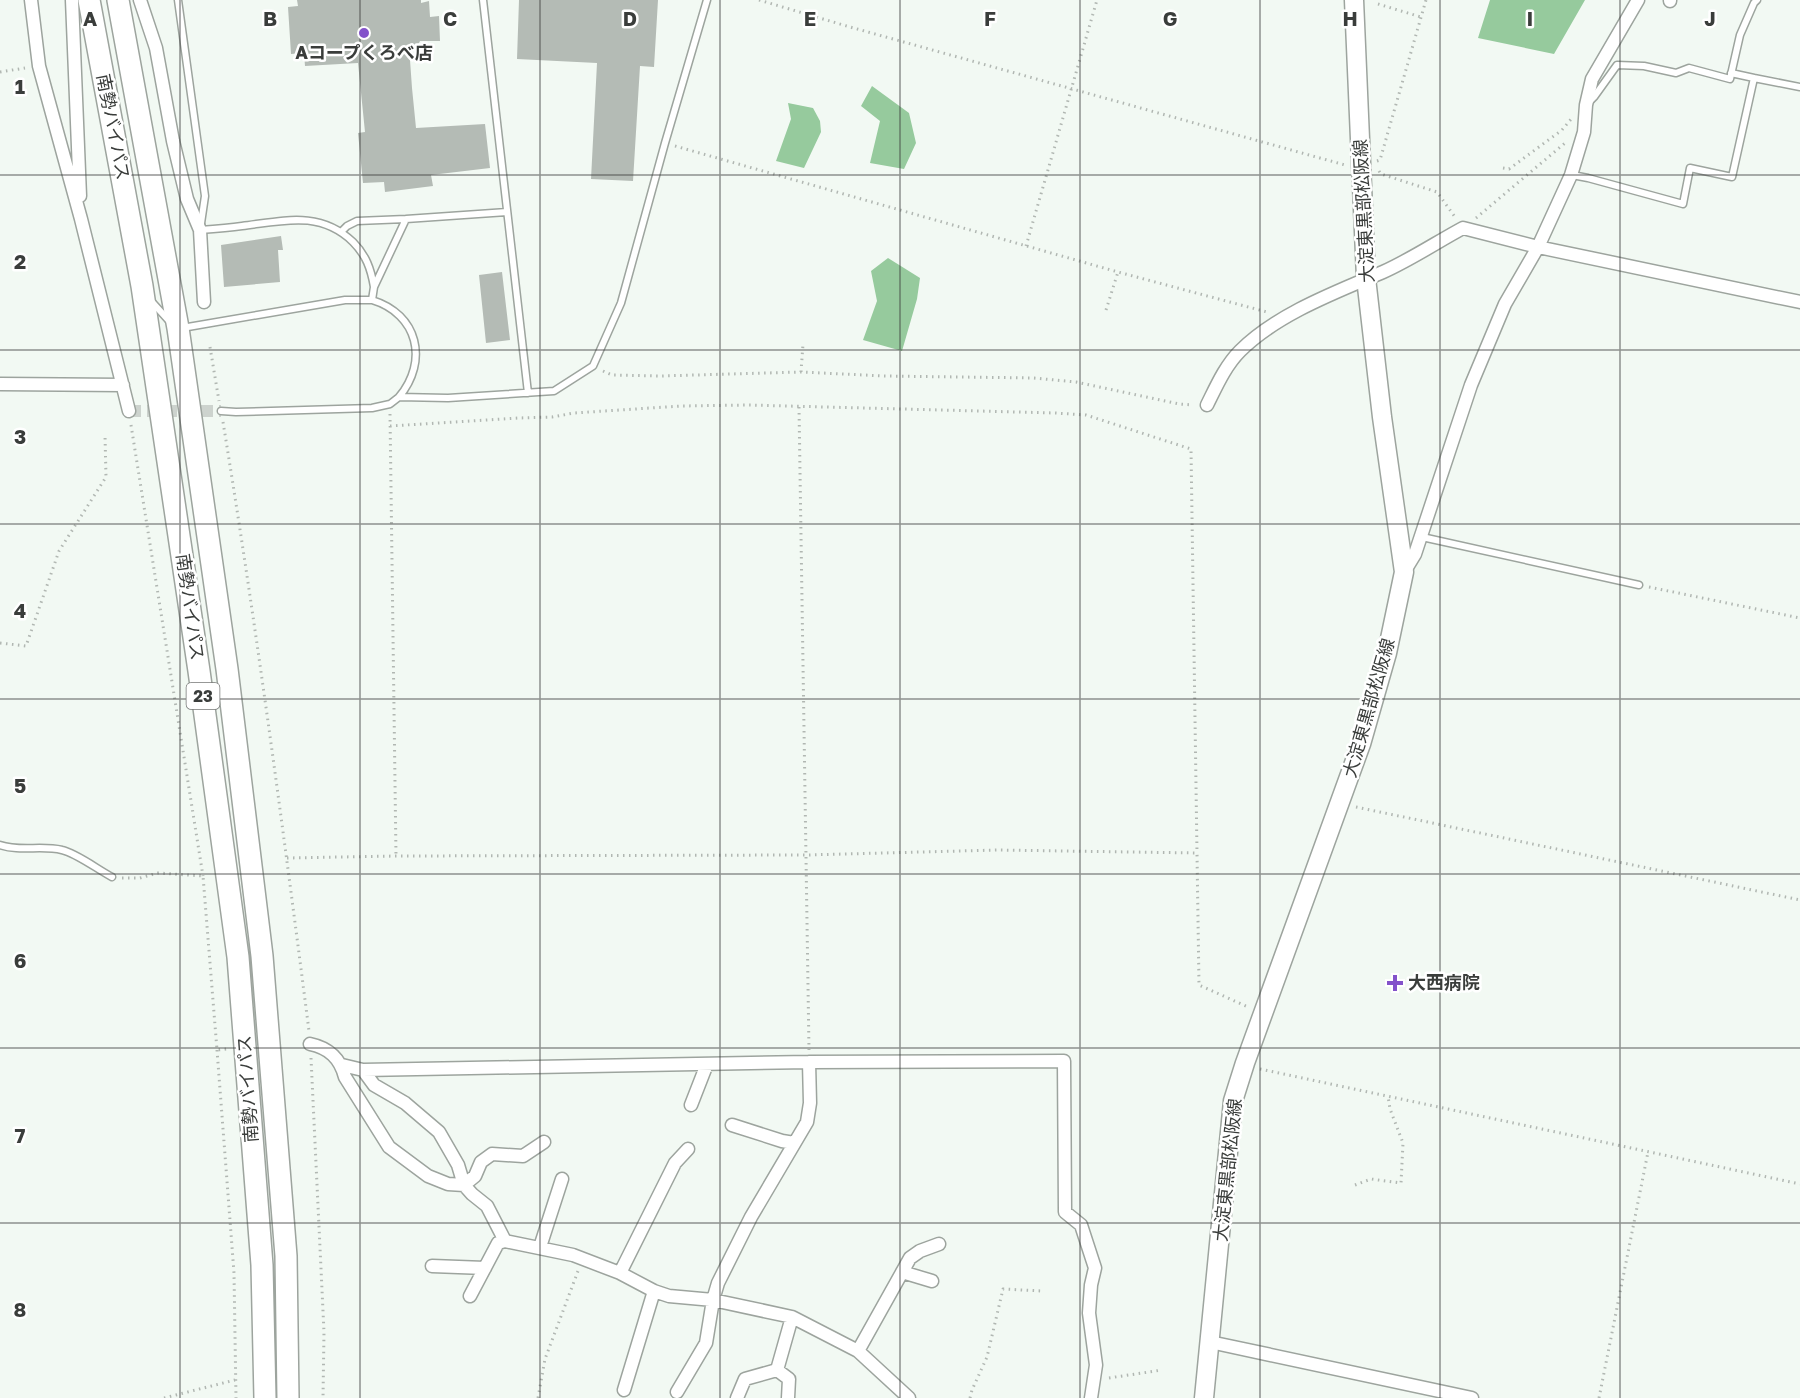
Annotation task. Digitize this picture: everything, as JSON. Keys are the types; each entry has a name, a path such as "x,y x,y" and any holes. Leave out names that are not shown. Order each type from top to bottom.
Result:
{"highway":[{"name":"南勢バイパス","path":"89,0 142,286 201,683 238,957 262,1265 265,1398"},
{"name":"南勢バイパス","path":"118,0 178,328 227,669 262,956 286,1256 288,1398"}],"main road":[{"name":"大淀東黒部松阪線","path":"1204,1398 1233,1101 1361,744 1387,653 1404,572 1382,417 1366,278 1366,165 1354,0"}],"street":[{"path":"31,0 39,66 81,219 129,411"},
{"path":"72,0 81,219"},
{"path":"140,0 156,48 173,141 187,199 200,230 204,302"},
{"path":"1404,572 1422,537 1471,385 1505,304 1538,247 1571,175 1584,132 1586,105 1592,79 1638,0"},
{"path":"1207,405 1228,365 1240,350 1284,316 1383,272 1463,228 1538,247 1800,302"},
{"path":"0,384 123,385"},
{"path":"310,1044 324,1047 342,1065 345,1077 389,1147 428,1176 448,1184 464,1185 475,1176 481,1162 492,1154 523,1155 544,1142"},
{"path":"342,1065 363,1070 809,1062 1064,1061 1065,1212 1081,1225 1095,1268 1089,1313 1096,1365 1091,1398"},
{"path":"677,1392 706,1342 718,1283 751,1217 807,1122 810,1102 809,1062"},
{"path":"691,1105 707,1064"},
{"path":"363,1070 374,1085 405,1103 439,1132 458,1165 464,1185 487,1206 505,1241"},
{"path":"732,1125 794,1143"},
{"path":"620,1273 675,1163 688,1149"},
{"path":"540,1247 562,1179"},
{"path":"470,1296 498,1243 505,1241 540,1247 582,1258 669,1296 713,1300 792,1317 858,1351 909,1398"},
{"path":"858,1351 910,1258 920,1251 939,1244"},
{"path":"432,1266 485,1268"},
{"path":"902,1272 932,1281"},
{"path":"624,1390 654,1291"},
{"path":"777,1370 792,1317"},
{"path":"1210,1342 1472,1398"},
{"path":"736,1398 745,1378 777,1370"},
{"path":"777,1370 789,1379 788,1398"}],"lane":[{"path":"178,0 205,196 200,230 307,220 330,225 358,247 367,261 372,271 374,287 372,300"},
{"path":"483,0 528,393"},
{"path":"399,397 448,398 554,391 593,366 621,303 707,0"},
{"path":"1586,105 1617,64 1644,66 1676,73 1689,68 1730,79 1740,34 1757,0"},
{"path":"1731,73 1800,87"},
{"path":"1571,175 1588,177 1683,204 1690,168 1732,177 1754,78"},
{"path":"341,232 346,226 357,221 507,212"},
{"path":"374,287 406,219"},
{"path":"142,286 158,311 178,328 345,300 372,300 385,304 395,311 405,322 414,340 416,361 414,373 409,385 390,404 372,408 221,411"},
{"path":"1422,537 1639,585"},
{"path":"0,845 9,849 47,847 63,850 112,877"}],"path":[{"path":"759,0 1345,165 1366,165 1380,160 1426,0"},
{"path":"1026,246 1097,0"},
{"path":"1378,4 1421,17"},
{"path":"0,72 39,66"},
{"path":"1503,168 1509,169 1562,130 1586,105"},
{"path":"1366,165 1381,174 1437,192 1463,228 1577,133 1584,132"},
{"path":"665,143 1118,272 1284,316"},
{"path":"1106,310 1118,272"},
{"path":"801,372 803,344"},
{"path":"210,347 240,527 310,1044 324,1332 323,1398"},
{"path":"593,366 612,375 801,372 885,376 1034,378 1076,382 1179,404 1207,405"},
{"path":"390,404 396,856"},
{"path":"390,426 552,417 574,413 681,406 1086,415 1191,449 1199,985 1263,1014"},
{"path":"799,407 809,1062"},
{"path":"129,411 202,876 234,1273 236,1398"},
{"path":"0,643 26,646 59,551 106,477 105,435"},
{"path":"1639,585 1800,618"},
{"path":"1340,803 1800,900"},
{"path":"286,858 806,855 998,850 1197,853"},
{"path":"112,877 127,879 158,873 202,876"},
{"path":"217,1050 229,1049"},
{"path":"1245,1063 1257,1068 1800,1184"},
{"path":"1355,1185 1371,1179 1401,1183 1403,1143 1390,1109 1388,1096"},
{"path":"1599,1398 1648,1152"},
{"path":"538,1398 545,1359 582,1258"},
{"path":"970,1398 987,1358 1003,1289 1042,1291"},
{"path":"1095,1380 1162,1370"},
{"path":"164,1398 236,1380"}],"green space":[{"path":"1490,0 1585,0 1554,54 1478,38"},
{"path":"872,86 909,113 916,143 904,169 870,163 880,121 861,106"},
{"path":"788,103 813,108 820,121 821,132 804,168 776,161 791,119"},
{"path":"888,258 920,278 917,299 902,351 863,340 877,301 871,271"}],"building":[{"path":"297,0 421,0 421,3 429,1 430,17 439,16 440,41 420,41 418,45 409,46 416,128 485,124 490,168 431,175 433,186 385,192 384,182 363,183 358,133 365,132 358,63 305,66 304,53 291,54 288,7 298,6"},
{"path":"519,0 658,0 654,67 640,66 633,181 591,179 597,63 517,59"},
{"path":"281,236 283,250 278,250 280,282 224,287 221,245"},
{"path":"502,272 510,340 486,343 479,275"}],"tunnel":[{"path":"129,411 221,411"}],"place":[{"name":"Aコープくろべ店","path":"364,33"},
{"name":"大西病院","path":"1395,983"}]}
